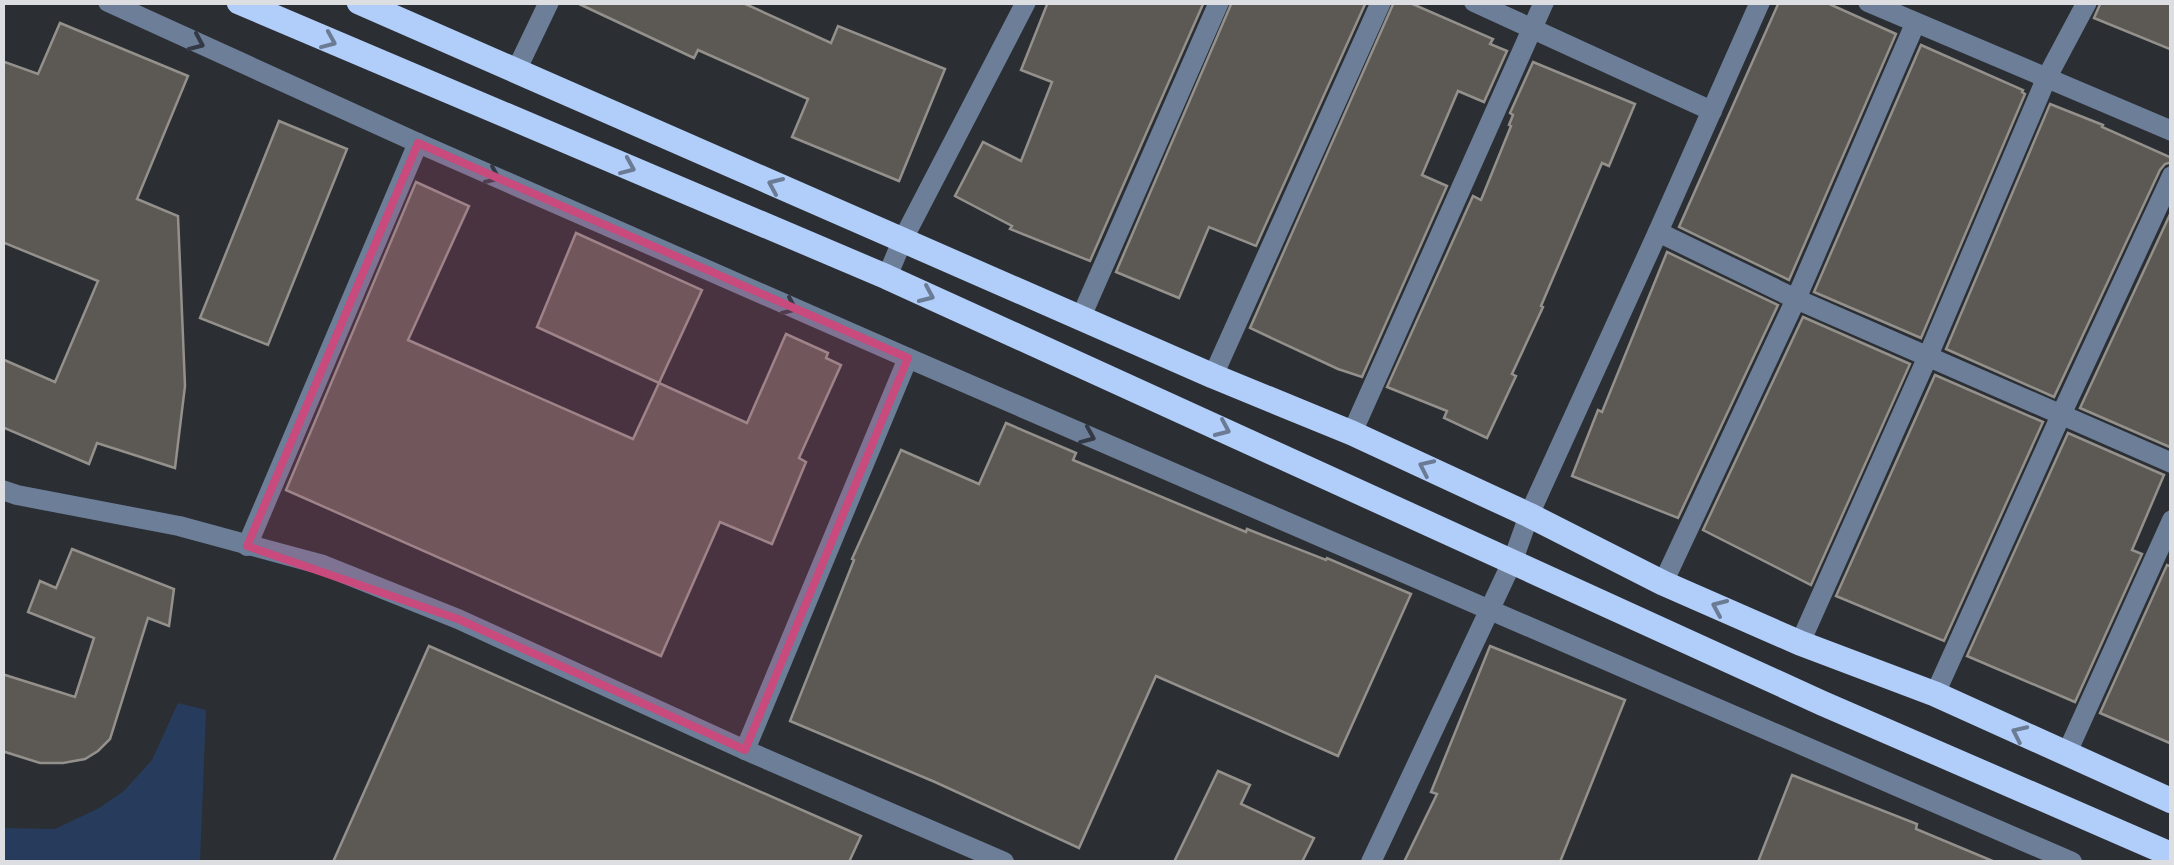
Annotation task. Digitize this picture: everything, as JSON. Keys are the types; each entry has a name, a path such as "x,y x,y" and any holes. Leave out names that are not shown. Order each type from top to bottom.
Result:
{"main road":[{"path":"239,2 887,277 1822,702 2172,855"},
{"path":"359,2 902,241 1352,433 1663,583 1800,643 1935,694 2172,802"}],"street":[{"path":"108,2 908,358 2072,862"},
{"path":"516,71 549,2"},
{"path":"887,277 1026,2"},
{"path":"1081,316 1219,2"},
{"path":"1214,376 1381,2"},
{"path":"1474,2 1712,111"},
{"path":"1352,433 1544,2"},
{"path":"1371,862 1513,560 1528,516 1760,2"},
{"path":"1868,2 2172,131"},
{"path":"1800,643 2046,79 2087,2"},
{"path":"1663,583 1796,299 1915,24"},
{"path":"248,546 418,143"},
{"path":"1935,694 2172,176"},
{"path":"1658,232 1796,299 2172,463"},
{"path":"745,750 908,358"},
{"path":"2,490 179,526 323,566 458,619 1004,862"},
{"path":"2066,755 2172,520"}],"highlighted area":[{"path":"418,143 908,358 745,750 458,619 247,546"}],"shaded area":[{"path":"178,703 206,710 200,862 3,862 3,828 55,829 124,791 152,760"}],"building":[{"path":"575,2 741,2 831,43 838,26 945,69 899,181 792,137 808,99 698,50 694,58"},
{"path":"1048,2 1204,2 1090,261 1010,229 1012,226 955,196 983,142 1021,161 1052,82 1021,70"},
{"path":"1232,2 1366,2 1256,246 1209,227 1179,298 1116,272"},
{"path":"1394,2 1408,2 1493,39 1490,44 1507,51 1484,102 1458,91 1422,175 1447,186 1362,377 1250,328"},
{"path":"1779,2 1825,2 1896,34 1789,280 1679,227"},
{"path":"2101,2 2172,2 2172,50 2094,18"},
{"path":"60,23 188,76 137,199 178,216 185,386 175,468 97,443 89,464 2,427 2,359 55,382 98,281 2,242 2,61 38,74"},
{"path":"1921,45 2025,94 1921,338 1814,292"},
{"path":"1533,62 1635,104 1609,166 1602,163 1487,438 1444,418 1447,411 1387,387 1473,196 1481,200 1511,126 1510,113"},
{"path":"2050,104 2172,158 2160,170 2054,397 1946,349"},
{"path":"279,121 347,149 268,345 200,318"},
{"path":"416,182 469,206 408,340 633,439 659,383 747,423 786,334 828,353 826,358 841,365 799,458 806,462 772,544 720,522 661,656 286,490"},
{"path":"2172,210 2172,448 2080,408"},
{"path":"576,233 702,290 659,383 537,327"},
{"path":"1667,252 1778,305 1678,518 1572,476"},
{"path":"1803,317 1910,364 1811,585 1703,530"},
{"path":"1935,375 2043,422 1944,641 1836,596"},
{"path":"1006,423 1076,453 1073,460 1246,532 1247,529 1327,558 1411,594 1338,756 1156,676 1079,848 790,721 852,559 901,450 979,484"},
{"path":"2068,433 2164,475 2132,550 2142,554 2075,702 1967,656"},
{"path":"72,549 174,589 169,626 148,618 110,739 85,759 40,763 2,751 2,674 75,697 94,638 28,612 40,581 56,588"},
{"path":"2167,565 2172,567 2172,744 2100,713"},
{"path":"429,646 861,836 849,862 333,862"},
{"path":"1490,646 1625,700 1560,862 1404,862 1437,794 1431,792"},
{"path":"1218,771 1250,785 1241,804 1314,838 1302,862 1174,862"},
{"path":"1792,775 1917,824 1916,829 1995,862 1758,862"}]}
